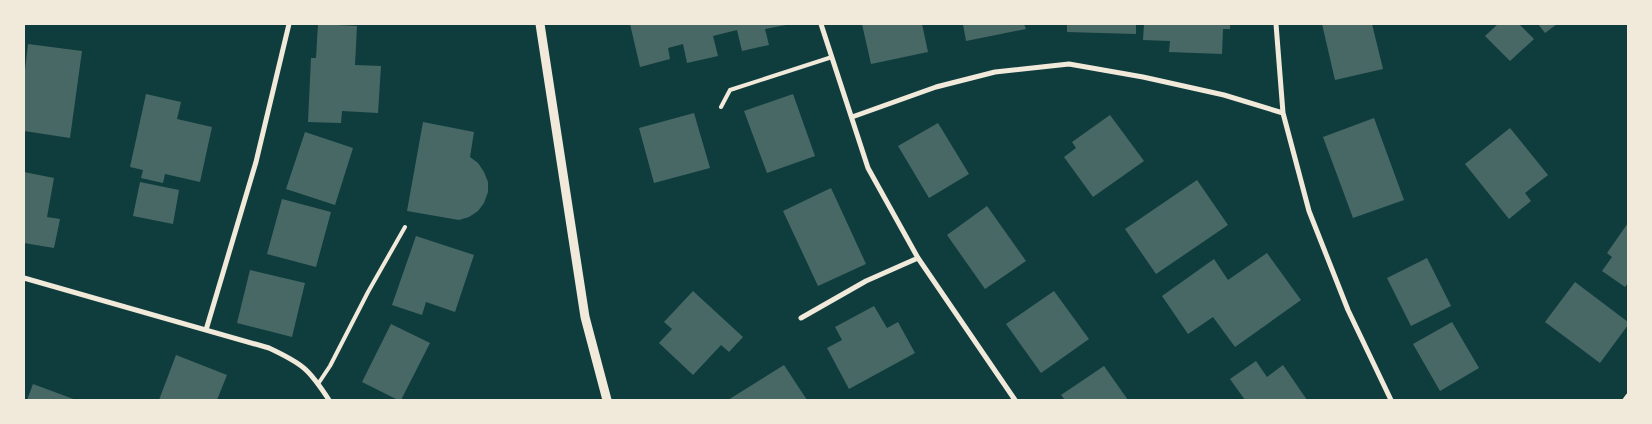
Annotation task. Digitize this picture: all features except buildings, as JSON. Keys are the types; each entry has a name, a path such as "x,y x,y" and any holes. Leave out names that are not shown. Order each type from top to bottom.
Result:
{"street":[{"path":"206,330 256,162 289,24"},
{"path":"540,24 585,317 607,400"},
{"path":"821,24 868,168 918,258 1015,400"},
{"path":"1276,24 1283,113 1309,211 1348,310 1390,400"},
{"path":"852,117 936,87 995,72 1069,64 1143,77 1224,95 1283,113"},
{"path":"801,318 866,281 918,258"},
{"path":"24,278 269,348 294,360 310,372 329,400"},
{"path":"1625,400 1628,396"}],"lane":[{"path":"721,107 730,90 832,57"},
{"path":"318,384 330,366 368,292 405,227"}]}
